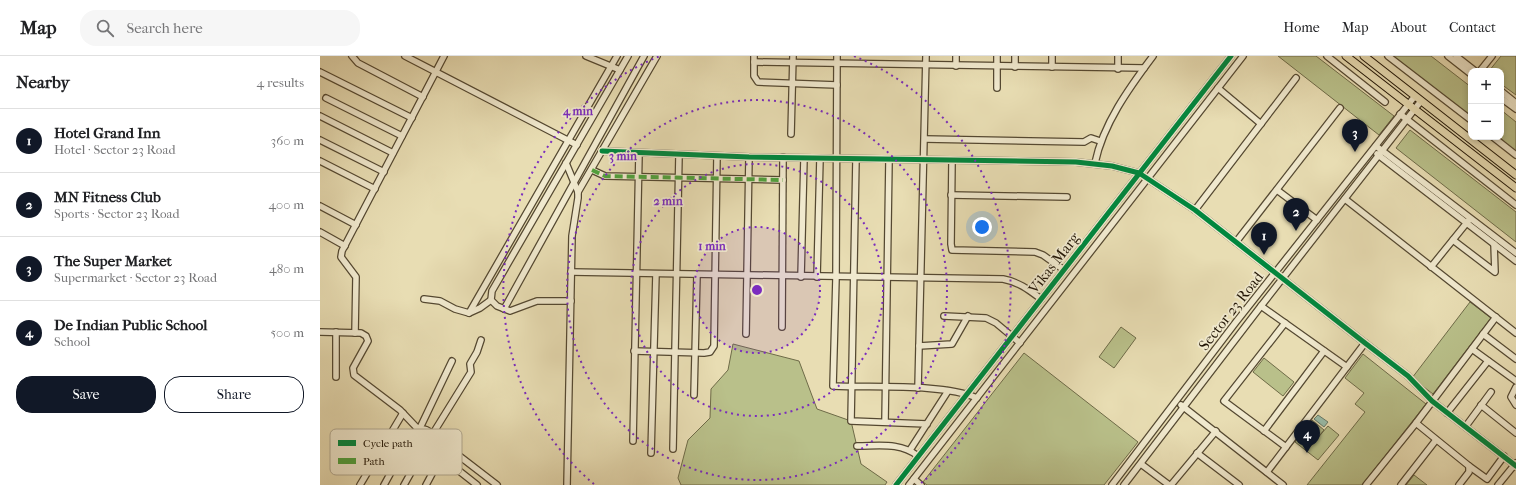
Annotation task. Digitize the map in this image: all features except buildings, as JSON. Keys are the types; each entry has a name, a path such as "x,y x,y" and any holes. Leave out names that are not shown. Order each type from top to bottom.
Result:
{"main road":[{"path":"1346,56 1516,188"},
{"path":"1364,56 1516,175"}],"street":[{"path":"352,56 358,63 422,97"},
{"path":"405,56 577,145"},
{"path":"355,332 356,277 342,257 345,246 444,56"},
{"path":"586,56 620,70"},
{"path":"469,313 617,56"},
{"path":"424,299 440,301 455,309 469,313 480,308 491,300 492,291 628,56"},
{"path":"504,309 644,56"},
{"path":"567,485 571,272 573,232 578,192 657,56"},
{"path":"791,134 793,56"},
{"path":"837,56 836,278 833,386 918,388 966,393 977,398"},
{"path":"918,388 922,279 926,56"},
{"path":"956,56 956,66"},
{"path":"997,56 997,88"},
{"path":"1015,56 1015,67"},
{"path":"1052,56 1052,67"},
{"path":"1118,56 1118,69"},
{"path":"1095,163 1100,141 1114,114 1153,56"},
{"name":"Vikas Marg","path":"896,485 966,393 1231,56"},
{"name":"Vikas Marg","path":"909,485 1243,56"},
{"path":"1327,56 1385,102"},
{"path":"1388,56 1468,118"},
{"path":"1448,56 1468,72"},
{"path":"1456,56 1471,68"},
{"path":"1482,68 1492,56"},
{"path":"837,85 792,85 758,82 754,76 754,59 793,63 1118,69 1144,68"},
{"path":"320,72 412,118"},
{"path":"1195,210 1296,78"},
{"path":"1218,88 1261,124"},
{"path":"1504,93 1516,103"},
{"name":"Sector 23 Road","path":"1112,485 1415,96"},
{"path":"326,98 402,136"},
{"path":"1504,100 1516,109"},
{"name":"Sector 23 Road","path":"1124,485 1260,306 1282,280 1421,101"},
{"path":"1236,242 1340,108"},
{"path":"1400,114 1516,205"},
{"path":"320,116 394,153"},
{"path":"925,139 1084,142 1091,138 1100,141"},
{"path":"320,140 384,172"},
{"path":"1497,140 1516,155"},
{"path":"1374,148 1516,254"},
{"path":"602,151 639,154 748,157 1095,163 1139,173 1195,210 1282,280 1408,376 1432,401 1447,413 1516,464 1498,485"},
{"path":"633,441 639,154"},
{"path":"673,449 678,155"},
{"path":"634,351 695,353 710,352 714,346 717,156"},
{"path":"746,334 748,276 748,157"},
{"path":"782,327 783,157"},
{"path":"801,277 804,158"},
{"path":"817,277 820,158"},
{"path":"856,159 851,421 927,424"},
{"path":"885,422 888,160"},
{"path":"320,161 375,188"},
{"path":"952,161 952,250 1035,252 1043,255 1064,270"},
{"path":"566,163 578,192"},
{"path":"592,170 605,176 783,180"},
{"path":"1277,190 1318,220"},
{"path":"951,195 1067,197"},
{"path":"1345,199 1516,333"},
{"path":"320,206 356,225"},
{"path":"1431,267 1469,220"},
{"path":"1469,220 1494,244 1516,261"},
{"path":"320,232 345,246"},
{"path":"1453,240 1495,272 1494,244"},
{"path":"571,272 1013,281 1024,286 1041,299"},
{"path":"651,454 656,274"},
{"path":"694,395 697,275"},
{"path":"491,300 497,306 512,310 537,301 571,301"},
{"path":"1260,306 1347,367"},
{"path":"944,316 986,318 996,323 1011,337 1020,342"},
{"path":"919,346 952,344 968,316"},
{"path":"1366,485 1416,423 1496,317"},
{"path":"1285,323 1224,401 1286,447"},
{"path":"320,332 355,332 364,334 368,339 353,368 354,375 403,413 419,429"},
{"path":"336,332 336,377"},
{"path":"1483,334 1516,359"},
{"path":"436,429 471,372 470,364 477,352 481,340"},
{"path":"1267,472 1365,342"},
{"path":"1472,349 1516,381"},
{"path":"1264,431 1324,351"},
{"path":"420,429 452,361"},
{"path":"1447,413 1488,361"},
{"path":"1516,387 1511,397 1516,404"},
{"path":"910,450 948,391"},
{"path":"1466,426 1491,392"},
{"path":"1177,401 1216,430 1281,484"},
{"path":"1481,405 1516,433"},
{"path":"393,429 403,413"},
{"path":"1416,423 1487,480 1504,456"},
{"path":"1140,464 1170,485 1216,430"},
{"path":"1401,485 1436,440"},
{"path":"857,446 901,447 910,450 918,456"},
{"path":"1197,453 1239,485"},
{"path":"462,458 497,485"},
{"path":"1459,485 1469,472 1469,466"},
{"path":"462,474 478,485"},
{"path":"360,485 366,475"},
{"path":"384,485 390,475"},
{"path":"404,485 410,475"},
{"path":"426,485 431,475"},
{"path":"914,479 921,485"}],"green space":[{"path":"1278,56 1316,56 1394,116 1379,135"},
{"path":"1393,56 1431,56 1468,85 1468,115"},
{"path":"1501,56 1516,56 1516,95 1504,86 1504,68 1491,68"},
{"path":"1504,112 1516,122 1516,152 1501,140 1504,140"},
{"path":"1410,130 1516,212 1516,242 1396,148"},
{"path":"1470,302 1491,318 1433,394 1412,378"},
{"path":"1121,327 1136,338 1114,368 1099,357"},
{"path":"733,344 799,361 817,409 851,421 861,464 887,482 885,485 681,485 678,478 688,440 710,418 711,389 728,370"},
{"path":"1024,353 1138,442 1104,485 927,485 923,482"},
{"path":"1363,354 1426,404 1362,485 1307,485 1365,412 1355,404 1364,393 1345,378"},
{"path":"1264,358 1294,382 1283,396 1253,372"},
{"path":"1312,420 1324,430 1310,447 1328,426 1339,435 1318,460 1295,442"},
{"path":"1414,475 1427,485 1406,485"}],"shaded area":[{"path":"1318,415 1328,422 1324,427 1314,419"}],"marked path":[{"path":"592,170 605,176 783,180"}],"cycle path":[{"path":"896,485 1231,56"},
{"path":"602,151 749,157 1076,162 1112,166 1139,173 1195,210 1408,376 1432,401 1516,466"}],"place":[{"name":"The Super Market","path":"1355,152"},
{"name":"MN Fitness Club","path":"1296,231"},
{"name":"Hotel Grand Inn","path":"1264,255"},
{"name":"De Indian Public School","path":"1307,453"}]}
